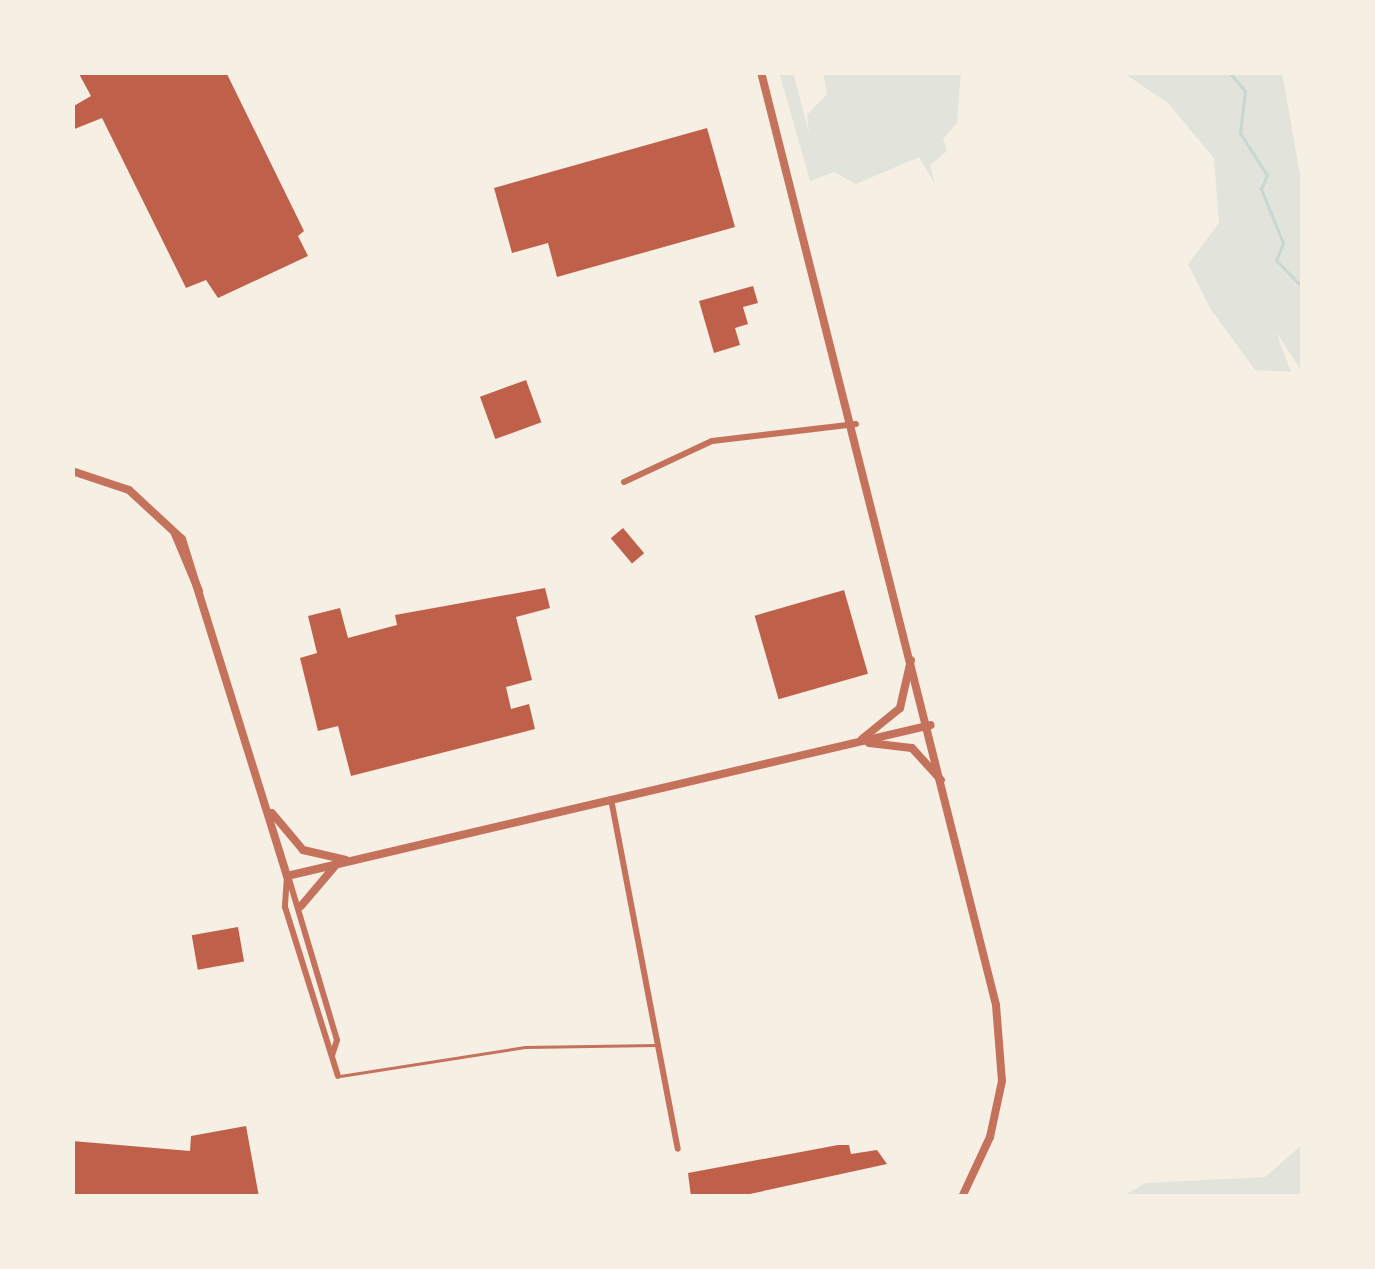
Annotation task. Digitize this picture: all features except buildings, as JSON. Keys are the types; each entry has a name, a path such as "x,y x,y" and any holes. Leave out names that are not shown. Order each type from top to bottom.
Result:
{"street":[{"path":"761,72 856,424 996,1004 1002,1081 990,1137 962,1197"},
{"path":"72,326 72,363"},
{"path":"624,482 712,442 856,424"},
{"path":"72,471 129,490 175,532 200,592 287,876 301,906 337,1040 332,1055"},
{"path":"856,743 900,708 912,649"},
{"path":"287,876 931,725"},
{"path":"856,743 912,748 946,787"},
{"path":"611,800 678,1149"},
{"path":"268,807 303,850 347,860"},
{"path":"301,906 314,885 347,860"},
{"path":"287,876 285,907 338,1076"}],"lane":[{"path":"338,1076 525,1047 658,1045"}],"shaded area":[{"path":"779,72 793,72 809,133 807,115 827,94 823,72 961,72 957,123 943,139 947,151 930,165 935,184 919,157 856,184 834,172 810,181"},
{"path":"1122,72 1282,72 1303,192 1303,373 1276,332 1291,372 1255,370 1210,308 1188,264 1219,223 1214,158 1168,103"},
{"path":"1303,1144 1303,1197 1121,1197 1146,1183 1265,1177"}],"waterway":[{"path":"1229,72 1245,91 1240,133 1267,175 1261,189 1283,243 1276,260 1303,288"}]}
